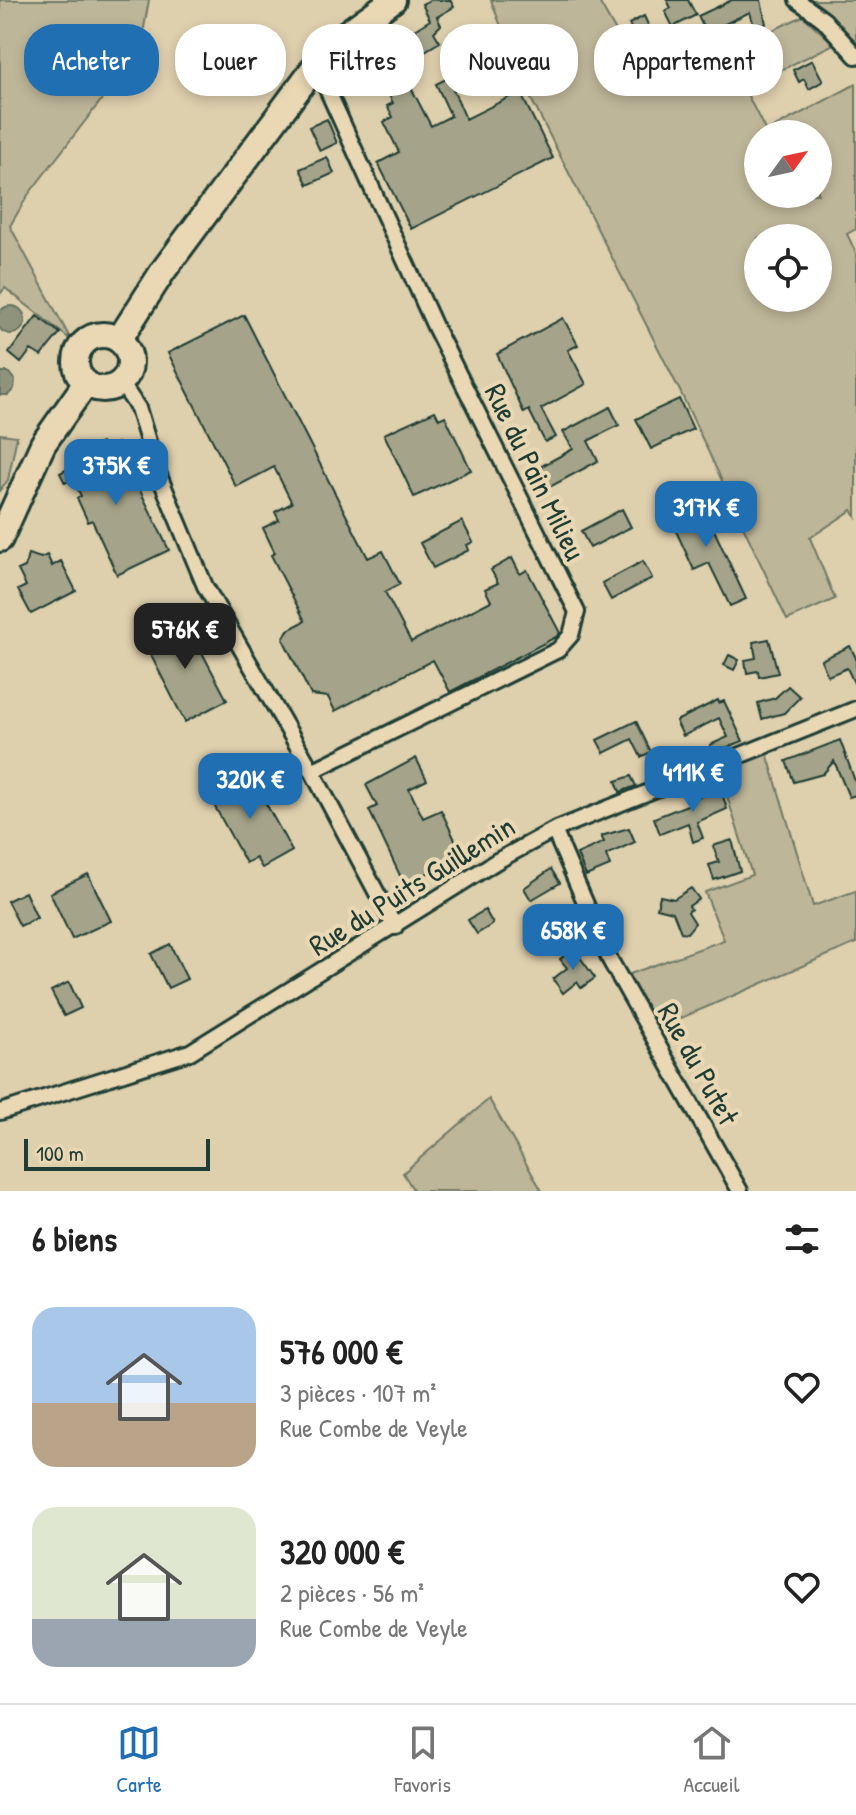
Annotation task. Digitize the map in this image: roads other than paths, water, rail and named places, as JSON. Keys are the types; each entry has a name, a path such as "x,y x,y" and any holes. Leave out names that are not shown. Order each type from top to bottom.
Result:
{"main road":[{"path":"360,24 393,0"},
{"path":"119,340 163,271 302,84"},
{"path":"101,335 119,340 130,357 127,375 121,383 104,389 86,383 77,368 79,350 84,342 101,335"},
{"path":"0,539 43,444 86,383"}],"street":[{"path":"797,0 824,20 856,56"},
{"name":"Rue du Pain Milieu","path":"312,771 558,650 571,635 577,612 436,329 330,96"},
{"path":"121,383 138,408 156,468 205,586 312,771 395,927"},
{"name":"Rue du Puits Guillemin","path":"0,1112 190,1052 497,861 554,830 856,709"},
{"name":"Rue du Putet","path":"554,830 610,960 740,1191"}]}
